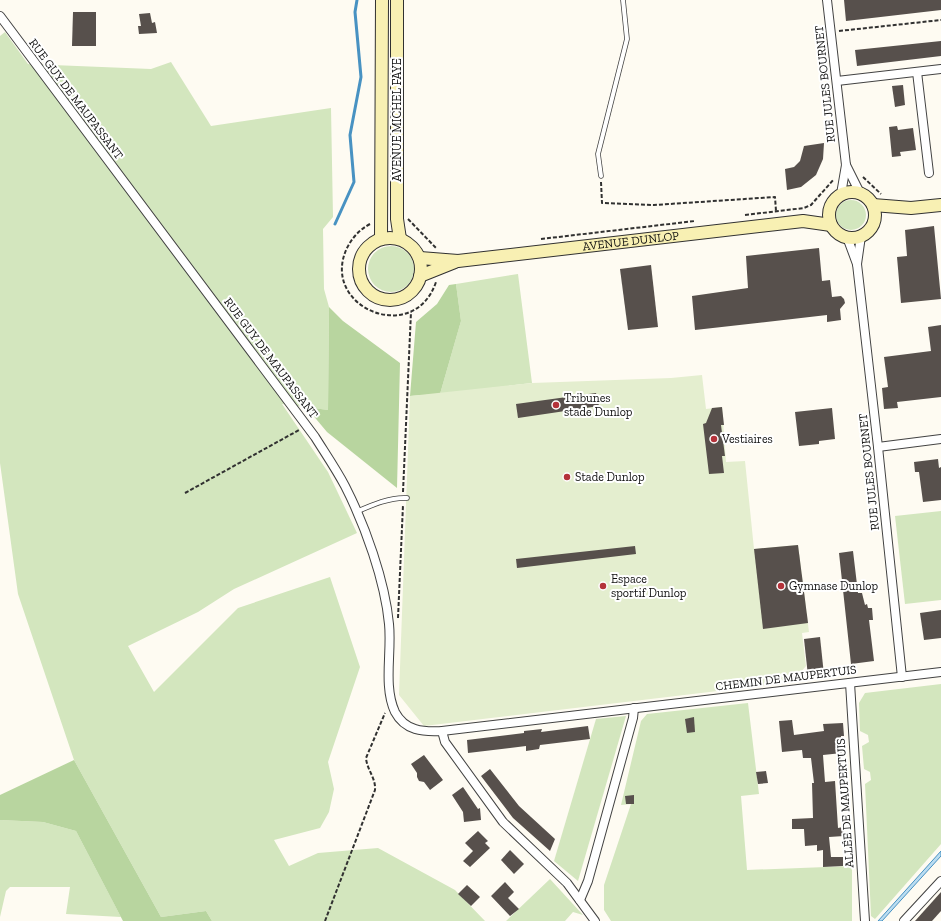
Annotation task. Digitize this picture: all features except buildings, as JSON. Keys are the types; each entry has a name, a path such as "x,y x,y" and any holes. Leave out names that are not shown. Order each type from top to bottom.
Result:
{"street":[{"name":"AVENUE MICHEL FAYE","path":"381,239 382,0"},
{"name":"AVENUE MICHEL FAYE","path":"397,0 403,219 400,239"},
{"name":"RUE JULES BOURNET","path":"827,0 848,178 860,193"},
{"name":"RUE GUY DE MAUPASSANT","path":"0,16 307,426 345,486 368,539 382,589 388,617 392,700 396,712 404,724 414,730 442,731"},
{"path":"837,81 941,69"},
{"path":"917,72 929,173"},
{"path":"841,194 853,191 860,193 870,200 873,205 874,220 867,232 861,236 847,237 835,231 831,225 828,213 830,207 841,194 848,178"},
{"path":"873,205 912,208 941,205"},
{"name":"AVENUE DUNLOP","path":"803,221 830,207"},
{"path":"874,220 912,208"},
{"name":"AVENUE DUNLOP","path":"420,258 458,261 803,221 831,225"},
{"name":"RUE JULES BOURNET","path":"857,264 861,236"},
{"name":"RUE JULES BOURNET","path":"847,237 857,264 902,677"},
{"path":"381,239 400,239 412,247 420,258 420,276 416,286 409,294 399,299 388,300 378,297 369,291 362,283 359,272 360,262 364,252 371,244 381,239"},
{"name":"AVENUE DUNLOP","path":"420,276 458,261"},
{"path":"878,447 941,440"},
{"name":"CHEMIN DE MAUPERTUIS","path":"442,731 941,672"},
{"name":"ALLÉE DE MAUPERTUIS","path":"850,683 865,921"},
{"path":"580,900 588,881 633,718 634,708"},
{"path":"442,731 445,742 498,816 567,883 595,921"},
{"path":"904,921 941,880"}],"lane":[{"path":"601,176 598,154 627,39 623,0"},
{"path":"356,512 374,504 407,498"}],"path":[{"path":"831,32 941,20"},
{"path":"601,176 602,203 654,205 774,197 777,224"},
{"path":"741,216 804,208 811,205 834,179 862,177 884,196"},
{"path":"408,212 403,219 438,250"},
{"path":"382,220 368,224 353,237 343,258 343,277 348,290 358,302 370,311 383,316 412,312"},
{"path":"535,240 696,221"},
{"path":"185,493 307,426"},
{"path":"325,921 375,790 375,783 366,765 366,758 392,700"}],"green space":[{"path":"5,32 28,64 151,69 171,62 211,126 331,108 333,217 323,229 324,289 329,307 328,410 282,404 328,472 357,533 234,589 198,612 128,646 154,692 238,608 330,577 360,667 328,762 334,789 329,812 320,828 274,840 289,866 318,853 378,848 455,890 485,921 212,921 206,911 161,917 74,760 18,594 0,463 0,36"},
{"path":"851,200 857,201 865,209 865,221 857,229 851,230 845,229 837,221 836,215 837,209 845,201"},
{"path":"391,246 404,250 410,256 414,269 410,282 404,288 391,292 378,288 372,282 368,269 372,256 378,250"},
{"path":"518,274 532,383 440,394 461,321 456,284"},
{"path":"456,284 461,321 440,394 410,396 416,322 437,304 449,285"},
{"path":"329,307 343,321 400,363 397,488 327,432 306,407 328,410"},
{"name":"Espace sportif Dunlop","path":"702,375 706,409 722,407 726,462 745,461 754,549 798,545 809,632 802,633 806,666 800,673 801,681 424,726 399,695 410,396 532,383 671,378"},
{"path":"941,511 941,600 905,604 895,516"},
{"path":"941,684 941,844 875,919 871,916 865,784 871,780 870,772 864,769 862,746 869,742 868,735 860,731 859,703 865,693"},
{"path":"748,703 759,794 741,796 747,870 852,866 852,921 611,921 604,910 604,885 631,804 621,805 641,721 647,714"},
{"path":"626,716 578,881 554,861 596,719"},
{"path":"74,760 161,917 206,911 212,921 123,921 76,831 43,822 0,820 0,795"},
{"path":"0,820 43,822 76,831 121,917 66,914 70,887 10,887 6,891 0,917"},
{"path":"550,879 583,915 573,912 565,921 506,921"}],"water":[{"path":"941,851 941,856 882,921 878,921"}],"waterway":[{"path":"335,224 354,182 350,135 361,77 355,12 357,0"}],"place":[{"name":"Tribunes stade Dunlop","path":"556,405"},
{"name":"Vestiaires","path":"714,439"},
{"name":"Stade Dunlop","path":"567,477"},
{"name":"Espace sportif Dunlop","path":"603,586"},
{"name":"Gymnase Dunlop","path":"781,586"}]}
